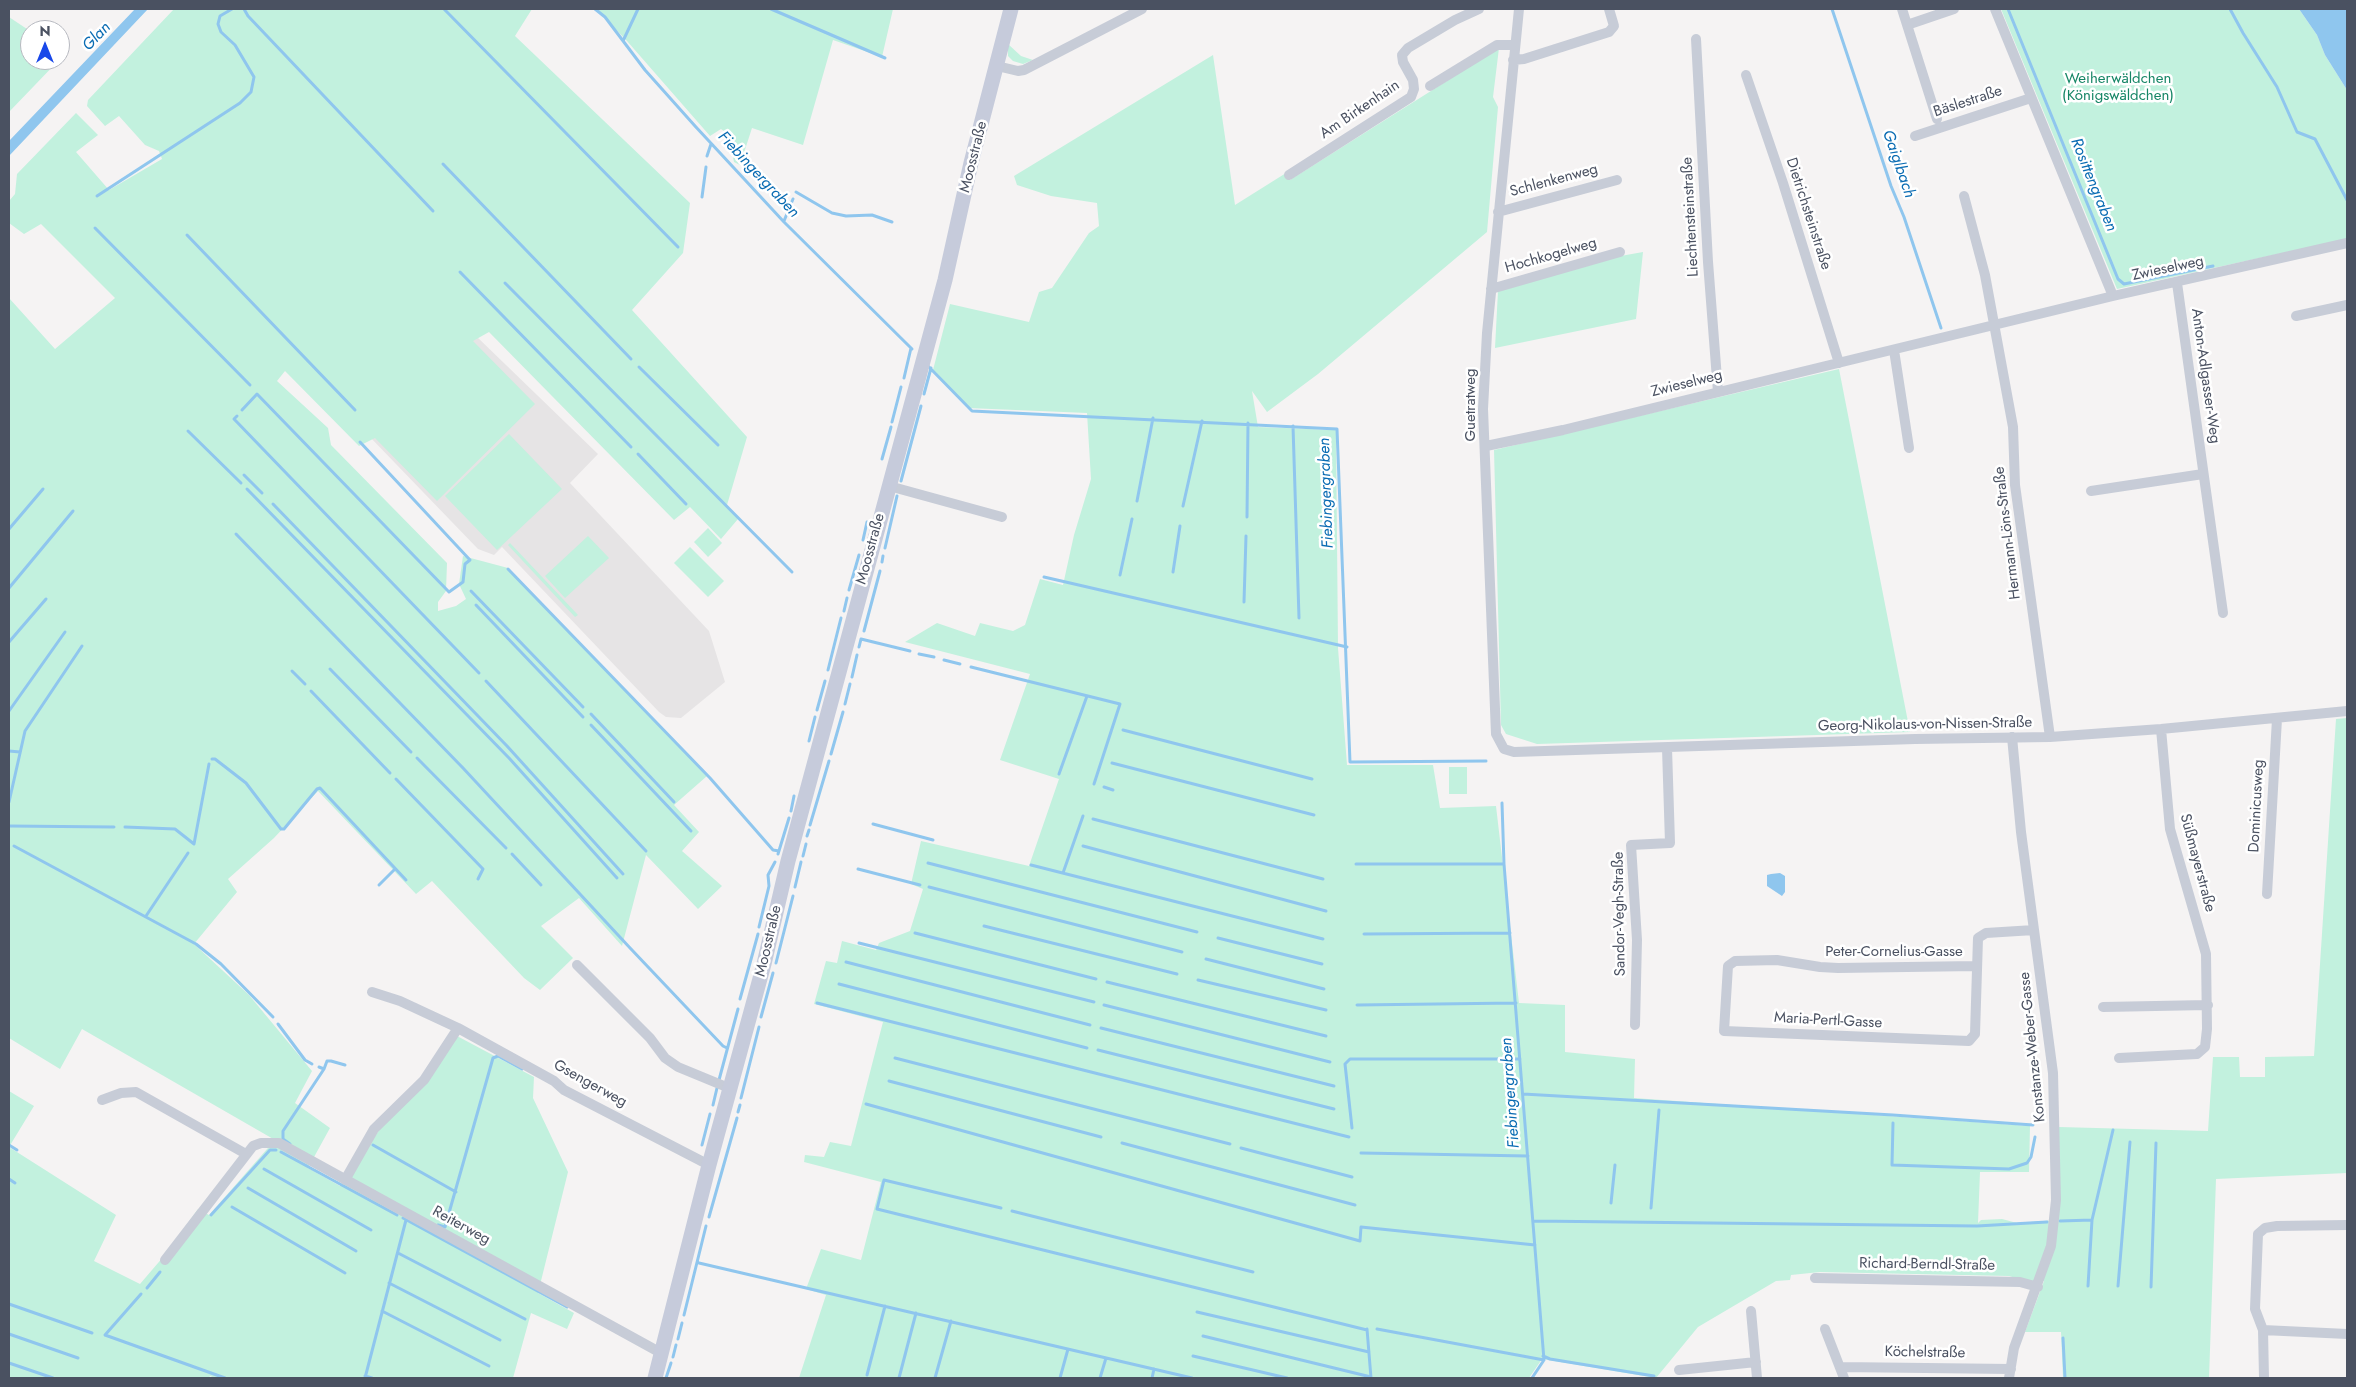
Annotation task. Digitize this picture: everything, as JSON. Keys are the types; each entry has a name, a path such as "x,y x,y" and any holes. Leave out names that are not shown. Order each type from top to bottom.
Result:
{"street":[{"name":"Moosstraße","path":"655,1378 729,1088 764,964 788,862 945,280 971,163 1011,9"},
{"path":"997,66 1018,71 1024,70 1142,9"},
{"name":"Am Birkenhain","path":"1289,175 1411,97 1414,89 1413,80 1403,62 1402,55 1408,48 1431,34 1479,9"},
{"name":"Guetratweg","path":"1504,749 1496,734 1486,446 1483,409 1498,212 1520,9"},
{"path":"1513,60 1524,60 1609,32 1614,26 1609,9"},
{"name":"Bäslestraße","path":"1902,9 1937,120"},
{"path":"1907,25 1954,9"},
{"path":"1995,9 2113,296"},
{"name":"Liechtensteinstraße","path":"1696,40 1708,262 1718,392"},
{"path":"1430,86 1497,45 1515,45"},
{"name":"Dietrichsteinstraße","path":"1746,75 1783,183 1839,362"},
{"name":"Bäslestraße","path":"1915,136 2031,98"},
{"name":"Schlenkenweg","path":"1498,212 1617,180"},
{"path":"1964,196 1985,274 1995,325"},
{"name":"Zwieselweg","path":"1486,446 1894,350 2113,296 2347,243"},
{"name":"Hochkogelweg","path":"1491,289 1620,252"},
{"name":"Anton-Adlgasser-Weg","path":"2177,283 2223,613"},
{"path":"2296,316 2347,304"},
{"name":"Hermann-Löns-Straße","path":"1995,325 2013,427 2014,485 2050,737"},
{"path":"1894,350 1909,448"},
{"path":"2091,491 2203,474"},
{"path":"889,486 1002,517"},
{"name":"Georg-Nikolaus-von-Nissen-Straße","path":"1504,749 1514,752 2050,737 2161,730 2347,711"},
{"name":"Dominicusweg","path":"2267,894 2278,719"},
{"name":"Süßmayerstraße","path":"2119,1058 2197,1054 2202,1052 2205,1047 2208,1029 2206,954 2170,829 2161,730"},
{"name":"Konstanze-Weber-Gasse","path":"2010,1374 2014,1348 2038,1287 2051,1246 2056,1210 2056,1130 2050,1044 2034,930 2012,737"},
{"name":"Sandor-Vegh-Straße","path":"1635,1025 1637,940 1632,845 1670,843 1666,748"},
{"path":"1976,966 1976,943 1981,934 2034,930"},
{"name":"Peter-Cornelius-Gasse","path":"1726,998 1728,966 1735,960 1777,960 1838,968 1976,966"},
{"path":"577,965 650,1038 665,1058 678,1067 729,1088"},
{"name":"Maria-Pertl-Gasse","path":"1726,998 1724,1031 1964,1043 1969,1041 1975,1034 1976,966"},
{"name":"Gsengerweg","path":"372,992 400,1001 458,1028 554,1081 564,1090 709,1165"},
{"path":"2103,1007 2208,1004"},
{"path":"345,1180 374,1129 424,1080 458,1028"},
{"path":"102,1100 121,1093 136,1092 246,1154"},
{"name":"Reiterweg","path":"165,1260 253,1146 261,1143 279,1143 661,1353"},
{"path":"2264,1378 2263,1330 2255,1309 2258,1234 2265,1228 2277,1226 2347,1225"},
{"name":"Richard-Berndl-Straße","path":"1815,1278 2020,1282 2038,1287"},
{"path":"1751,1311 1757,1378"},
{"path":"1825,1329 1844,1378"},
{"path":"2263,1330 2347,1334"},
{"path":"1679,1370 1756,1362"},
{"name":"Köchelstraße","path":"1840,1367 2010,1374"}],"shaded area":[{"path":"475,335 598,454 570,483 709,631 725,682 681,718 666,717 659,712 502,547 494,555 478,549 368,435"}],"green space":[{"path":"174,9 532,9 515,36 690,203 683,253 632,310 747,437 727,505 738,519 721,539 690,507 674,520 489,332 473,341 535,404 437,501 375,438 359,446 285,371 277,381 328,428 331,445 447,563 446,591 438,602 438,611 456,606 466,599 459,584 463,556 508,568 707,776 674,805 699,832 682,851 722,886 698,909 646,855 622,946 579,898 541,926 573,958 540,990 524,978 432,881 416,894 318,791 274,838 228,879 237,892 194,944 249,995 312,1071 295,1103 330,1128 308,1168 340,1186 380,1129 457,1036 534,1077 533,1098 568,1172 538,1293 574,1313 567,1329 531,1313 513,1378 215,1378 210,1376 209,1378 9,1378 9,1147 116,1215 94,1261 140,1284 164,1256 198,1209 209,1215 275,1140 82,1029 60,1069 9,1038 9,298 55,349 115,298 41,224 24,234 9,223 9,201 15,194 17,174 76,113 98,135 76,152 109,190 162,159 159,151 145,145 119,116 105,126 87,106 88,100"},
{"path":"596,9 893,9 882,57 833,40 803,145 752,128 740,165 734,162 728,134 721,129 710,136 627,41"},
{"name":"Weiherwäldchen (Königswäldchen)","path":"2001,9 2299,9 2317,35 2325,55 2347,90 2347,239 2117,289"},
{"path":"9,17 20,24 20,70 49,70 9,112"},
{"path":"1008,44 1021,56 1033,60 1023,64 1013,61 1008,56"},
{"path":"1499,48 1493,97 1498,107 1487,232 1318,374 1267,412 1252,391 1258,427 1336,430 1338,648 1347,765 1433,765 1440,808 1496,806 1519,1003 1565,1005 1565,1052 1635,1059 1634,1098 2030,1126 2029,1172 1980,1172 1978,1223 1981,1220 2002,1219 2017,1223 2057,1220 2059,1127 2208,1131 2213,1057 2239,1057 2240,1077 2265,1077 2265,1057 2314,1056 2336,719 2347,718 2347,1173 2216,1179 2209,1378 2063,1378 2061,1332 2025,1332 2044,1281 2026,1281 2009,1276 1820,1272 1791,1275 1790,1280 1776,1281 1698,1327 1656,1378 1542,1359 1529,1378 799,1378 826,1295 806,1289 821,1249 861,1260 881,1182 804,1162 805,1155 824,1157 830,1142 851,1146 883,1022 814,1004 826,961 837,963 842,941 876,950 879,943 910,931 923,889 911,884 921,841 1029,866 1059,779 1000,760 1030,674 905,642 937,623 975,636 980,623 1013,631 1025,625 1040,579 1063,585 1074,535 1091,479 1087,413 968,408 933,370 950,304 1029,322 1039,292 1052,288 1089,233 1099,226 1097,203 1051,196 1017,185 1014,176 1213,55 1235,205 1286,173 1290,180"},
{"path":"1643,252 1636,319 1495,348 1498,291 1615,257"},
{"path":"1839,369 1910,732 1537,744 1506,734 1501,725 1494,450"},
{"path":"509,434 562,489 497,550 445,496"},
{"path":"708,528 722,543 708,557 694,542"},
{"path":"588,536 609,558 565,598 545,576"},
{"path":"510,543 578,615 575,617 508,545"},
{"path":"690,547 724,581 708,597 674,563"},
{"path":"1449,767 1467,767 1467,794 1449,794"},
{"path":"9,1091 34,1106 9,1147"}],"water":[{"path":"135,9 148,9 9,156 9,141"},
{"path":"2299,9 2347,9 2347,90 2325,55 2317,35"},
{"path":"1780,873 1785,876 1785,892 1782,896 1767,886 1767,875"}],"waterway":[{"path":"97,196 240,103 251,92 254,77 235,45 221,32 218,24 220,16 232,9"},
{"path":"244,9 248,16 433,211"},
{"path":"444,9 678,247"},
{"name":"Fiebingergraben","path":"595,9 605,17 645,70 784,222 912,349"},
{"path":"623,41 638,9"},
{"path":"771,9 885,58"},
{"name":"Gaiglbach","path":"1832,9 1941,328"},
{"name":"Rosittengraben","path":"2008,9 2118,279 2124,284 2213,266"},
{"path":"2230,9 2277,87 2297,132 2315,139 2347,200"},
{"path":"707,156 711,144"},
{"path":"443,164 631,359"},
{"path":"702,197 706,167"},
{"path":"796,192 832,213 846,216 872,215 892,222"},
{"path":"784,221 793,199"},
{"path":"95,228 250,385"},
{"path":"187,235 355,410"},
{"path":"460,272 631,447"},
{"path":"505,283 792,572"},
{"path":"904,378 911,348"},
{"name":"Fiebingergraben","path":"927,365 972,411 1337,429 1350,762 1486,761"},
{"path":"639,367 718,445"},
{"path":"924,394 931,368"},
{"path":"892,422 901,387"},
{"path":"242,410 257,394 449,592 463,582 465,564 470,560 360,442"},
{"path":"901,481 921,406"},
{"path":"237,416 234,419 479,673"},
{"path":"1137,501 1153,418"},
{"path":"1183,506 1202,421"},
{"path":"1247,517 1248,423"},
{"path":"1293,426 1299,618"},
{"path":"882,459 891,427"},
{"path":"188,431 241,483"},
{"path":"638,454 686,504"},
{"path":"244,475 262,493"},
{"path":"9,529 43,489"},
{"path":"247,489 509,758 617,878"},
{"path":"885,548 897,496"},
{"path":"273,504 507,746 623,874"},
{"path":"9,588 73,511"},
{"path":"1120,575 1132,519"},
{"path":"863,540 867,522"},
{"path":"1173,572 1180,526"},
{"path":"236,534 463,768 631,949 727,1048"},
{"path":"1244,602 1246,536"},
{"path":"849,590 859,555"},
{"path":"882,562 883,556"},
{"path":"508,569 710,778 773,850 779,851"},
{"path":"864,631 880,571"},
{"path":"1044,577 1347,647"},
{"path":"471,591 583,707"},
{"path":"844,611 847,598"},
{"path":"9,642 46,599"},
{"path":"476,605 583,717"},
{"path":"828,670 841,618"},
{"path":"9,711 65,632"},
{"path":"859,647 861,639 910,651"},
{"path":"9,802 25,731 82,646"},
{"path":"919,654 934,657"},
{"path":"852,677 857,655"},
{"path":"944,660 960,664"},
{"path":"971,667 1120,704 1094,784"},
{"path":"330,669 411,752"},
{"path":"292,671 305,684"},
{"path":"486,681 646,851"},
{"path":"817,710 825,681"},
{"path":"845,704 850,684"},
{"path":"311,691 390,773"},
{"path":"1059,774 1087,696"},
{"path":"831,754 843,712"},
{"path":"591,714 674,802"},
{"path":"809,741 815,717"},
{"path":"591,725 691,831"},
{"path":"1123,730 1312,779"},
{"path":"9,751 20,752"},
{"path":"417,758 506,848"},
{"path":"212,759 215,759 246,783 281,829 284,829 317,789 320,788 406,880"},
{"path":"810,825 829,761"},
{"path":"1112,763 1314,815"},
{"path":"125,827 175,829 194,844 209,764"},
{"path":"396,779 483,869 478,879"},
{"path":"1104,787 1113,790"},
{"path":"791,811 794,796"},
{"name":"Fiebingergraben","path":"1502,803 1504,864 1544,1360 1532,1378"},
{"path":"1063,873 1083,816"},
{"path":"778,854 789,818"},
{"path":"1093,819 1323,879"},
{"path":"873,824 933,840"},
{"path":"9,826 114,827"},
{"path":"807,836 809,830"},
{"path":"803,856 806,844"},
{"path":"14,846 196,944 221,964 273,1017"},
{"path":"1083,846 1326,911"},
{"path":"146,916 188,853"},
{"path":"512,854 541,885"},
{"path":"759,927 769,886 768,875 775,862"},
{"path":"795,887 801,862"},
{"path":"928,863 1197,932"},
{"path":"1356,864 1504,864"},
{"path":"1031,865 1323,939"},
{"path":"379,885 395,869"},
{"path":"858,869 920,885"},
{"path":"929,887 1182,952"},
{"path":"776,963 793,896"},
{"path":"984,926 1177,974"},
{"path":"915,933 1096,979"},
{"path":"1364,934 1510,933"},
{"path":"740,999 758,934"},
{"path":"1218,938 1322,964"},
{"path":"859,943 1094,1002"},
{"path":"1206,959 1324,989"},
{"path":"846,962 1090,1025"},
{"path":"761,1017 773,973"},
{"path":"1198,980 1326,1010"},
{"path":"1107,982 1326,1036"},
{"path":"839,984 1087,1048"},
{"path":"817,1003 1349,1137"},
{"path":"1357,1005 1516,1003"},
{"path":"1104,1005 1330,1062"},
{"path":"719,1080 738,1009"},
{"path":"278,1024 305,1060 312,1064"},
{"path":"741,1098 759,1027"},
{"path":"1101,1028 1334,1086"},
{"path":"1098,1050 1334,1109"},
{"path":"438,1225 445,1227 493,1058 498,1056 522,1069"},
{"path":"895,1058 1230,1144"},
{"path":"1352,1128 1345,1064 1350,1059 1520,1059"},
{"path":"324,1069 327,1061 345,1065"},
{"path":"290,1144 283,1139 283,1131 324,1069 319,1067"},
{"path":"889,1081 1101,1137"},
{"path":"713,1105 717,1088"},
{"path":"1523,1094 2033,1125"},
{"path":"866,1104 1360,1241 1361,1227 1535,1245"},
{"path":"738,1112 740,1105"},
{"path":"1651,1208 1659,1110"},
{"path":"702,1145 710,1114"},
{"path":"709,1217 737,1118"},
{"path":"1893,1123 1892,1165 2009,1169 2027,1163 2031,1157 2035,1137"},
{"path":"2088,1286 2092,1220 2113,1130"},
{"path":"2118,1286 2130,1142"},
{"path":"1122,1143 1355,1205"},
{"path":"2151,1287 2156,1143"},
{"path":"9,1145 17,1150"},
{"path":"373,1145 456,1192"},
{"path":"1241,1148 1352,1177"},
{"path":"211,1215 270,1150 276,1150"},
{"path":"281,1152 397,1215"},
{"path":"1361,1153 1528,1156"},
{"path":"1611,1203 1615,1165"},
{"path":"264,1169 371,1230"},
{"path":"9,1179 15,1183"},
{"path":"1001,1208 884,1180 877,1209 1367,1330"},
{"path":"248,1188 356,1251"},
{"path":"232,1207 345,1273"},
{"path":"1012,1211 1253,1272"},
{"path":"403,1218 567,1307"},
{"path":"365,1378 406,1220"},
{"path":"2060,1221 2092,1220"},
{"path":"1533,1221 1977,1226 2047,1222"},
{"path":"684,1315 706,1226"},
{"path":"398,1253 525,1319"},
{"path":"699,1263 1192,1378"},
{"path":"147,1288 160,1272"},
{"path":"389,1283 500,1340"},
{"path":"141,1294 105,1335 225,1378"},
{"path":"9,1304 92,1333"},
{"path":"867,1375 885,1306"},
{"path":"382,1311 489,1366"},
{"path":"1197,1312 1369,1352"},
{"path":"899,1378 916,1313"},
{"path":"935,1378 951,1321"},
{"path":"678,1339 682,1323"},
{"path":"1367,1329 1371,1378"},
{"path":"1377,1329 1544,1360"},
{"path":"9,1334 78,1358"},
{"path":"1203,1336 1371,1377"},
{"path":"2063,1338 2065,1378"},
{"path":"673,1357 676,1345"},
{"path":"1060,1378 1068,1349"},
{"path":"1193,1356 1287,1378"},
{"path":"1543,1356 1550,1359 1654,1376"},
{"path":"1100,1378 1106,1358"},
{"path":"9,1363 53,1378"},
{"path":"666,1378 671,1363"},
{"path":"1152,1378 1154,1369"},
{"path":"365,1376 372,1378"}],"water label":[{"name":"Glan","path":"97,37"}]}
